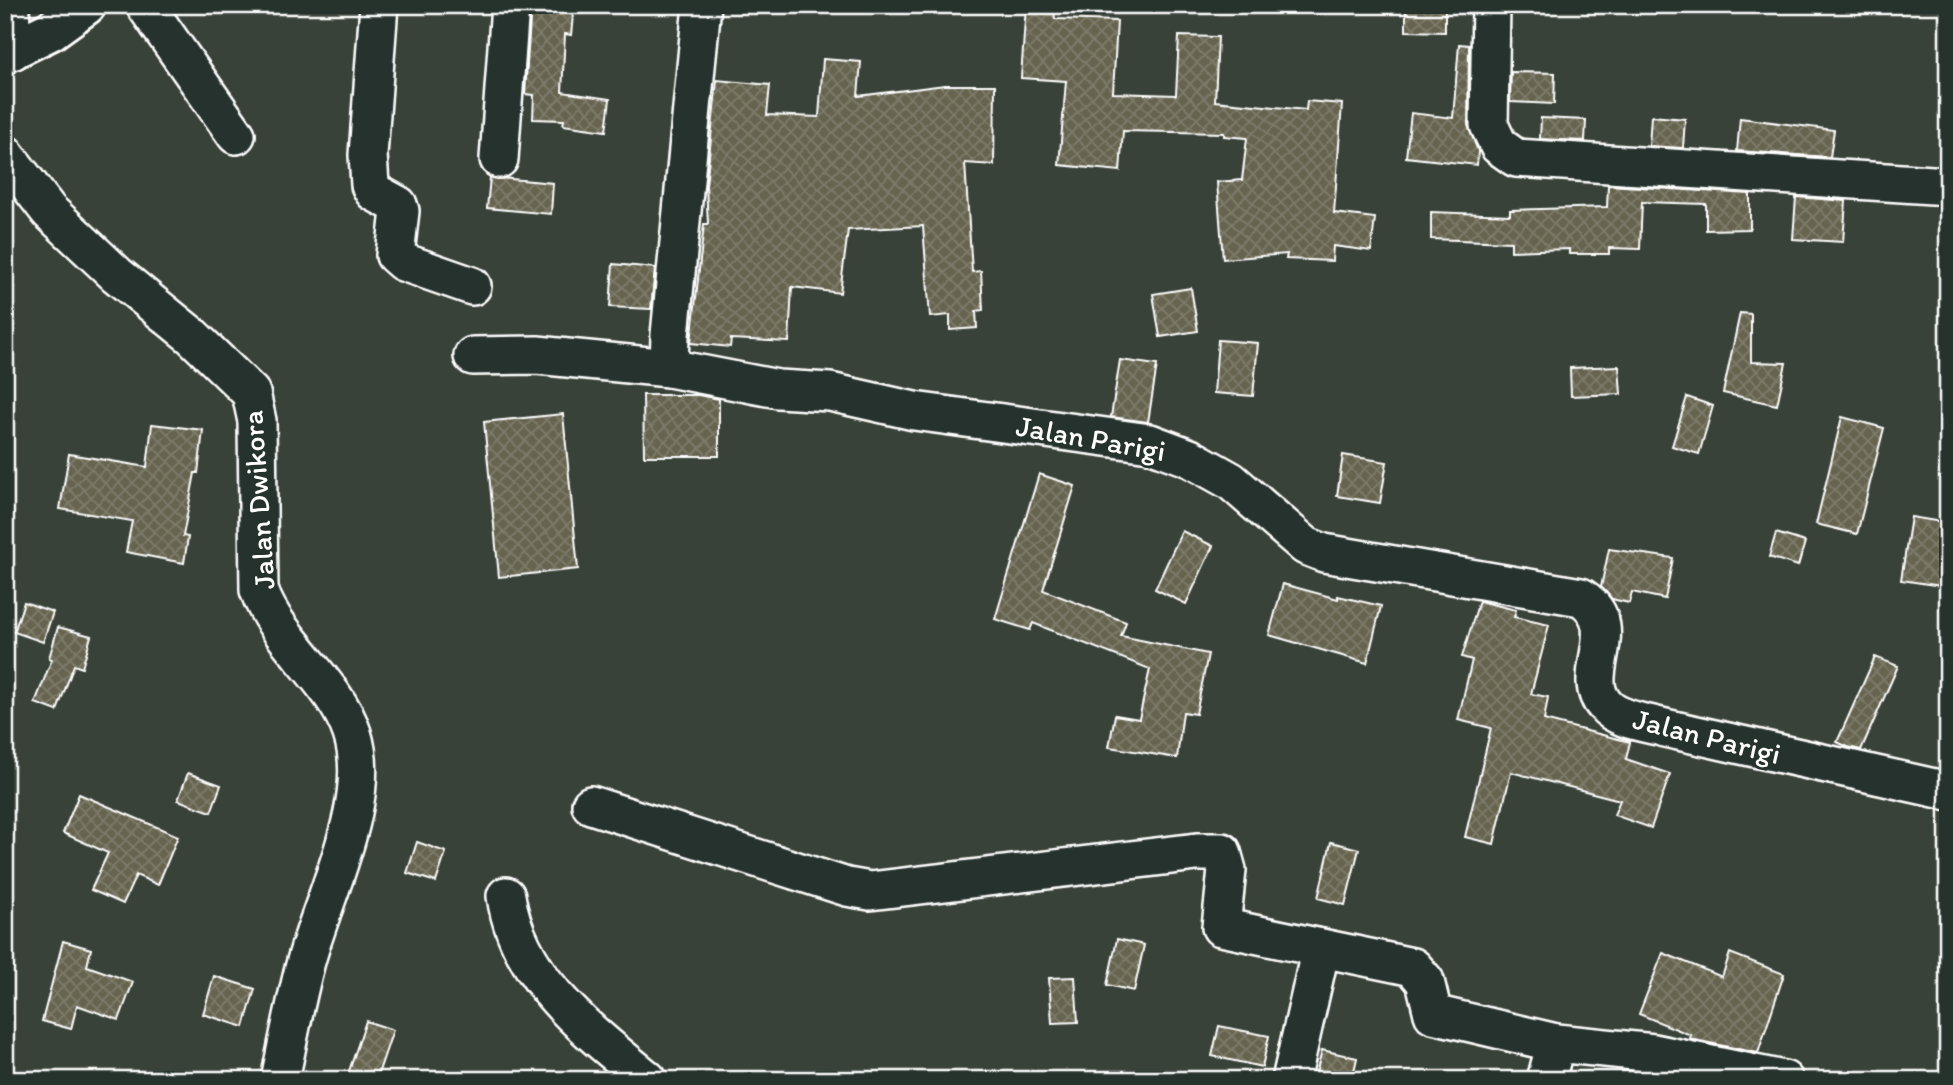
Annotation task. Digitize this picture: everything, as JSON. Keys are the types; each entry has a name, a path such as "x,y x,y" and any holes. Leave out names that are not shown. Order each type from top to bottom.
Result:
{"street":[{"path":"10,5 9,52 50,31 86,5"},
{"path":"145,5 236,135"},
{"path":"379,5 368,155 370,185 374,192 398,205 401,211 395,255 403,262 472,286"},
{"path":"499,159 510,5"},
{"path":"669,355 702,5"},
{"path":"1491,5 1489,125 1499,146 1517,158 1948,186"},
{"name":"Jalan Dwikora","path":"5,153 49,211 117,275 192,336 247,389 254,400 257,421 259,590 266,607 352,730 359,759 358,783 341,854 305,963 280,1080"},
{"name":"Jalan Parigi","path":"473,356 669,355 778,389 830,392 914,411 1150,443 1190,458 1231,481 1306,546 1354,560 1581,597 1596,607 1602,618 1597,676 1600,695 1605,706 1619,714 1948,791"},
{"path":"591,805 847,887 870,891 1197,852 1222,852 1227,870 1221,927 1413,967 1425,981 1433,1014 1556,1043 1654,1053 1784,1080"},
{"path":"506,896 510,925 523,953 549,990 597,1037 648,1080"},
{"path":"1291,1080 1321,948"},
{"path":"1546,1080 1556,1043"}],"building":[{"path":"531,5 574,5 571,35 565,34 562,92 610,99 606,131 563,125 564,120 533,119 534,95 525,94"},
{"path":"1026,5 1053,5 1055,19 1117,21 1113,93 1176,95 1179,36 1218,37 1215,101 1306,110 1307,101 1342,104 1334,213 1375,218 1371,251 1333,246 1332,261 1286,259 1287,254 1223,259 1217,182 1242,180 1247,138 1224,136 1224,133 1123,131 1120,171 1059,165 1066,81 1021,78"},
{"path":"1406,5 1445,5 1445,32 1406,31"},
{"path":"1459,44 1469,45 1468,125 1478,151 1477,165 1406,157 1411,113 1453,118"},
{"path":"823,59 861,62 858,96 945,85 995,85 994,165 965,163 972,272 981,271 983,310 976,311 977,328 950,330 950,315 930,317 923,226 848,230 840,293 792,287 789,342 731,339 730,347 691,343 704,224 708,224 706,186 717,80 770,85 767,115 819,117"},
{"path":"1511,72 1555,73 1554,104 1510,102"},
{"path":"1651,116 1685,119 1683,148 1649,146"},
{"path":"1541,118 1586,120 1585,141 1540,139"},
{"path":"1740,118 1834,130 1830,157 1737,151"},
{"path":"490,177 553,183 551,214 487,208"},
{"path":"1608,185 1750,194 1750,229 1706,230 1706,204 1642,202 1640,249 1609,248 1609,254 1569,254 1569,249 1511,251 1511,242 1431,239 1431,212 1510,215 1510,210 1607,207"},
{"path":"1796,197 1846,201 1843,242 1793,239"},
{"path":"613,264 655,268 651,309 610,307"},
{"path":"1191,288 1198,331 1160,337 1153,294"},
{"path":"1740,313 1751,314 1751,362 1786,363 1777,405 1723,393"},
{"path":"1218,340 1258,343 1253,396 1214,393"},
{"path":"1120,360 1157,365 1148,422 1111,417"},
{"path":"1619,366 1621,394 1571,396 1570,368"},
{"path":"643,395 698,395 719,399 719,456 644,456"},
{"path":"1687,397 1713,406 1699,454 1672,446"},
{"path":"563,414 578,569 499,577 484,422"},
{"path":"1842,417 1884,428 1857,534 1816,524"},
{"path":"152,424 203,430 198,473 195,473 183,536 188,537 184,563 126,552 132,521 60,509 69,454 147,467"},
{"path":"1343,455 1387,462 1380,503 1337,496"},
{"path":"1039,474 1075,486 1043,590 1126,622 1121,636 1208,654 1196,714 1183,712 1177,758 1109,747 1115,715 1139,719 1150,669 1033,623 1030,630 995,619"},
{"path":"1911,517 1948,523 1948,587 1901,580"},
{"path":"1182,531 1213,546 1186,604 1155,589"},
{"path":"1776,533 1805,542 1798,566 1769,557"},
{"path":"1609,549 1673,558 1665,599 1632,592 1629,603 1612,599 1601,587"},
{"path":"1283,584 1338,599 1338,596 1381,606 1367,663 1269,635"},
{"path":"1479,601 1516,610 1514,617 1549,625 1531,694 1548,697 1544,720 1630,742 1626,759 1670,774 1651,828 1614,815 1620,800 1511,772 1494,844 1465,837 1491,728 1458,720 1472,660 1462,657"},
{"path":"24,602 53,612 43,642 14,632"},
{"path":"58,627 91,636 82,668 74,665 57,711 35,703 52,659 49,658"},
{"path":"1875,657 1898,666 1861,750 1837,742"},
{"path":"188,773 221,785 211,812 178,800"},
{"path":"79,794 178,836 158,885 136,875 123,904 91,890 108,853 63,833"},
{"path":"417,842 446,852 436,882 407,873"},
{"path":"1331,842 1359,849 1345,905 1318,898"},
{"path":"1117,939 1144,945 1134,991 1107,985"},
{"path":"63,941 91,949 87,966 133,982 119,1020 77,1005 71,1029 42,1021"},
{"path":"1663,953 1722,977 1730,953 1784,974 1758,1053 1690,1039 1691,1035 1639,1014"},
{"path":"214,976 255,989 244,1027 203,1014"},
{"path":"1075,977 1078,1022 1052,1023 1049,978"},
{"path":"366,1021 393,1030 376,1080 346,1080"},
{"path":"1219,1026 1269,1036 1262,1067 1212,1056"},
{"path":"1322,1050 1357,1058 1352,1080 1314,1080"}]}
